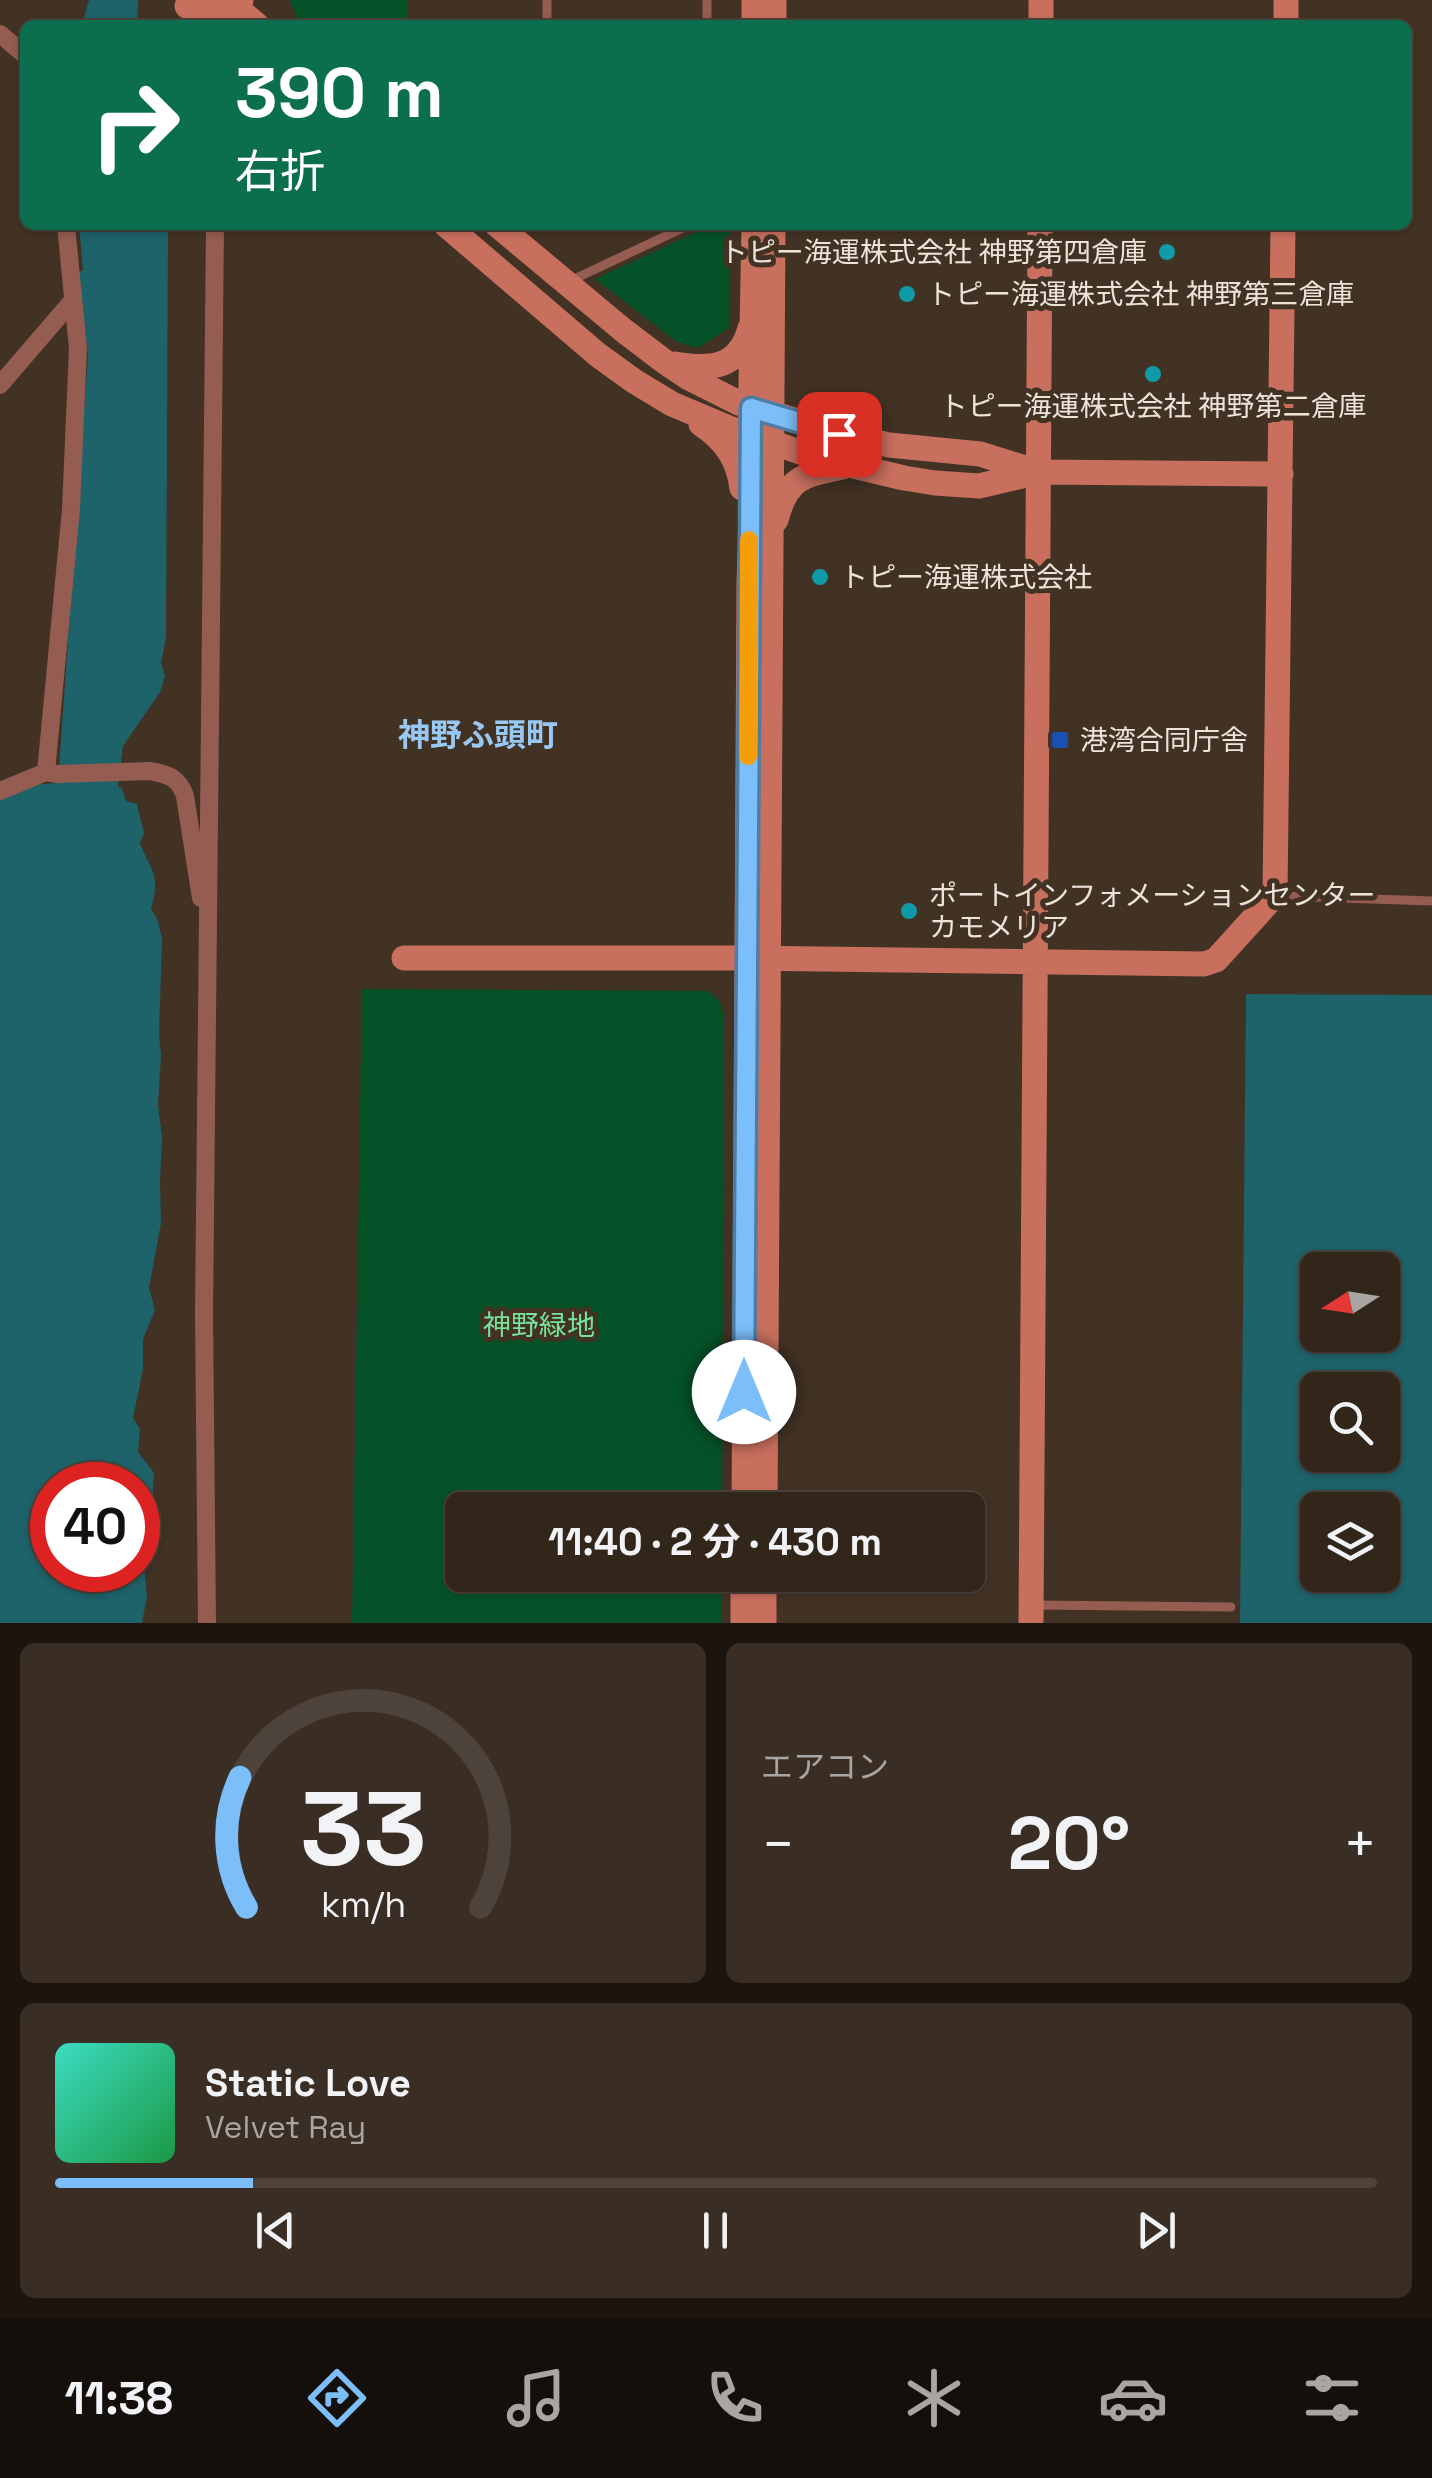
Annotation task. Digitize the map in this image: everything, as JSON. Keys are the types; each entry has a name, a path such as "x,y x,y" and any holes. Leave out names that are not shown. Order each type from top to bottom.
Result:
{"street":[{"path":"183,3 233,9"},
{"path":"183,3 204,20"},
{"path":"0,34 20,51"},
{"path":"51,773 71,509 78,348 66,230"},
{"path":"207,1623 204,1314 215,230"},
{"path":"452,230 598,355 718,436 735,458 760,540"},
{"path":"503,230 665,362 689,378 761,411 889,445 980,454 1039,472"},
{"path":"755,230 763,314 786,391 808,418 839,434"},
{"path":"765,1492 758,958 760,540 752,492 761,438 763,314 772,230"},
{"path":"1031,1614 1040,230"},
{"path":"404,958 1204,964 1216,960 1275,895 1284,230"},
{"path":"0,385 72,300"},
{"path":"665,362 720,365 740,350 763,314"},
{"path":"672,404 848,466 935,483 979,486 1039,472 1281,474"},
{"path":"760,540 792,485 803,476 848,466"},
{"path":"0,791 51,773 165,774 181,784 208,936"},
{"path":"744,1492 758,958"},
{"path":"743,1592 743,1623"},
{"path":"764,1592 764,1623"}],"lane":[{"path":"565,283 678,230"},
{"path":"1275,895 1432,901"},
{"path":"1031,1614 1231,1607"}],"green space":[{"path":"290,0 408,0 408,20 297,20"},
{"path":"701,230 730,230 729,328 698,348 677,342 595,279"},
{"name":"神野緑地","path":"362,989 706,991 720,1002 724,1020 722,1492 445,1492 445,1592 721,1592 721,1623 352,1623"}],"water":[{"path":"89,0 138,0 137,20 83,20"},
{"path":"79,230 168,230 166,638 161,662 165,676 160,692 123,746 118,786 126,801 137,804 144,833 140,843 155,880 151,908 162,939 158,1104 162,1138 161,1223 149,1288 155,1310 143,1339 143,1369 133,1418 140,1429 138,1452 146,1462 30,1462 30,1592 147,1592 147,1596 142,1623 0,1623 0,797 28,785 58,783 88,354 78,273 83,270"},
{"path":"1246,994 1432,995 1432,1623 1240,1623"}],"slow traffic":[{"path":"748,756 749,540"}],"place":[{"name":"トピー海運株式会社 神野第四倉庫","path":"1167,252"},
{"name":"トピー海運株式会社 神野第三倉庫","path":"907,294"},
{"name":"トピー海運株式会社 神野第二倉庫","path":"1153,374"},
{"name":"トピー海運株式会社","path":"820,577"},
{"name":"港湾合同庁舎","path":"1060,740"},
{"name":"ポートインフォメーションセンター カモメリア","path":"909,911"}],"district":[{"name":"神野ふ頭町","path":"478,735"}],"route":[{"path":"744,1392 751,408 839,434"}]}
